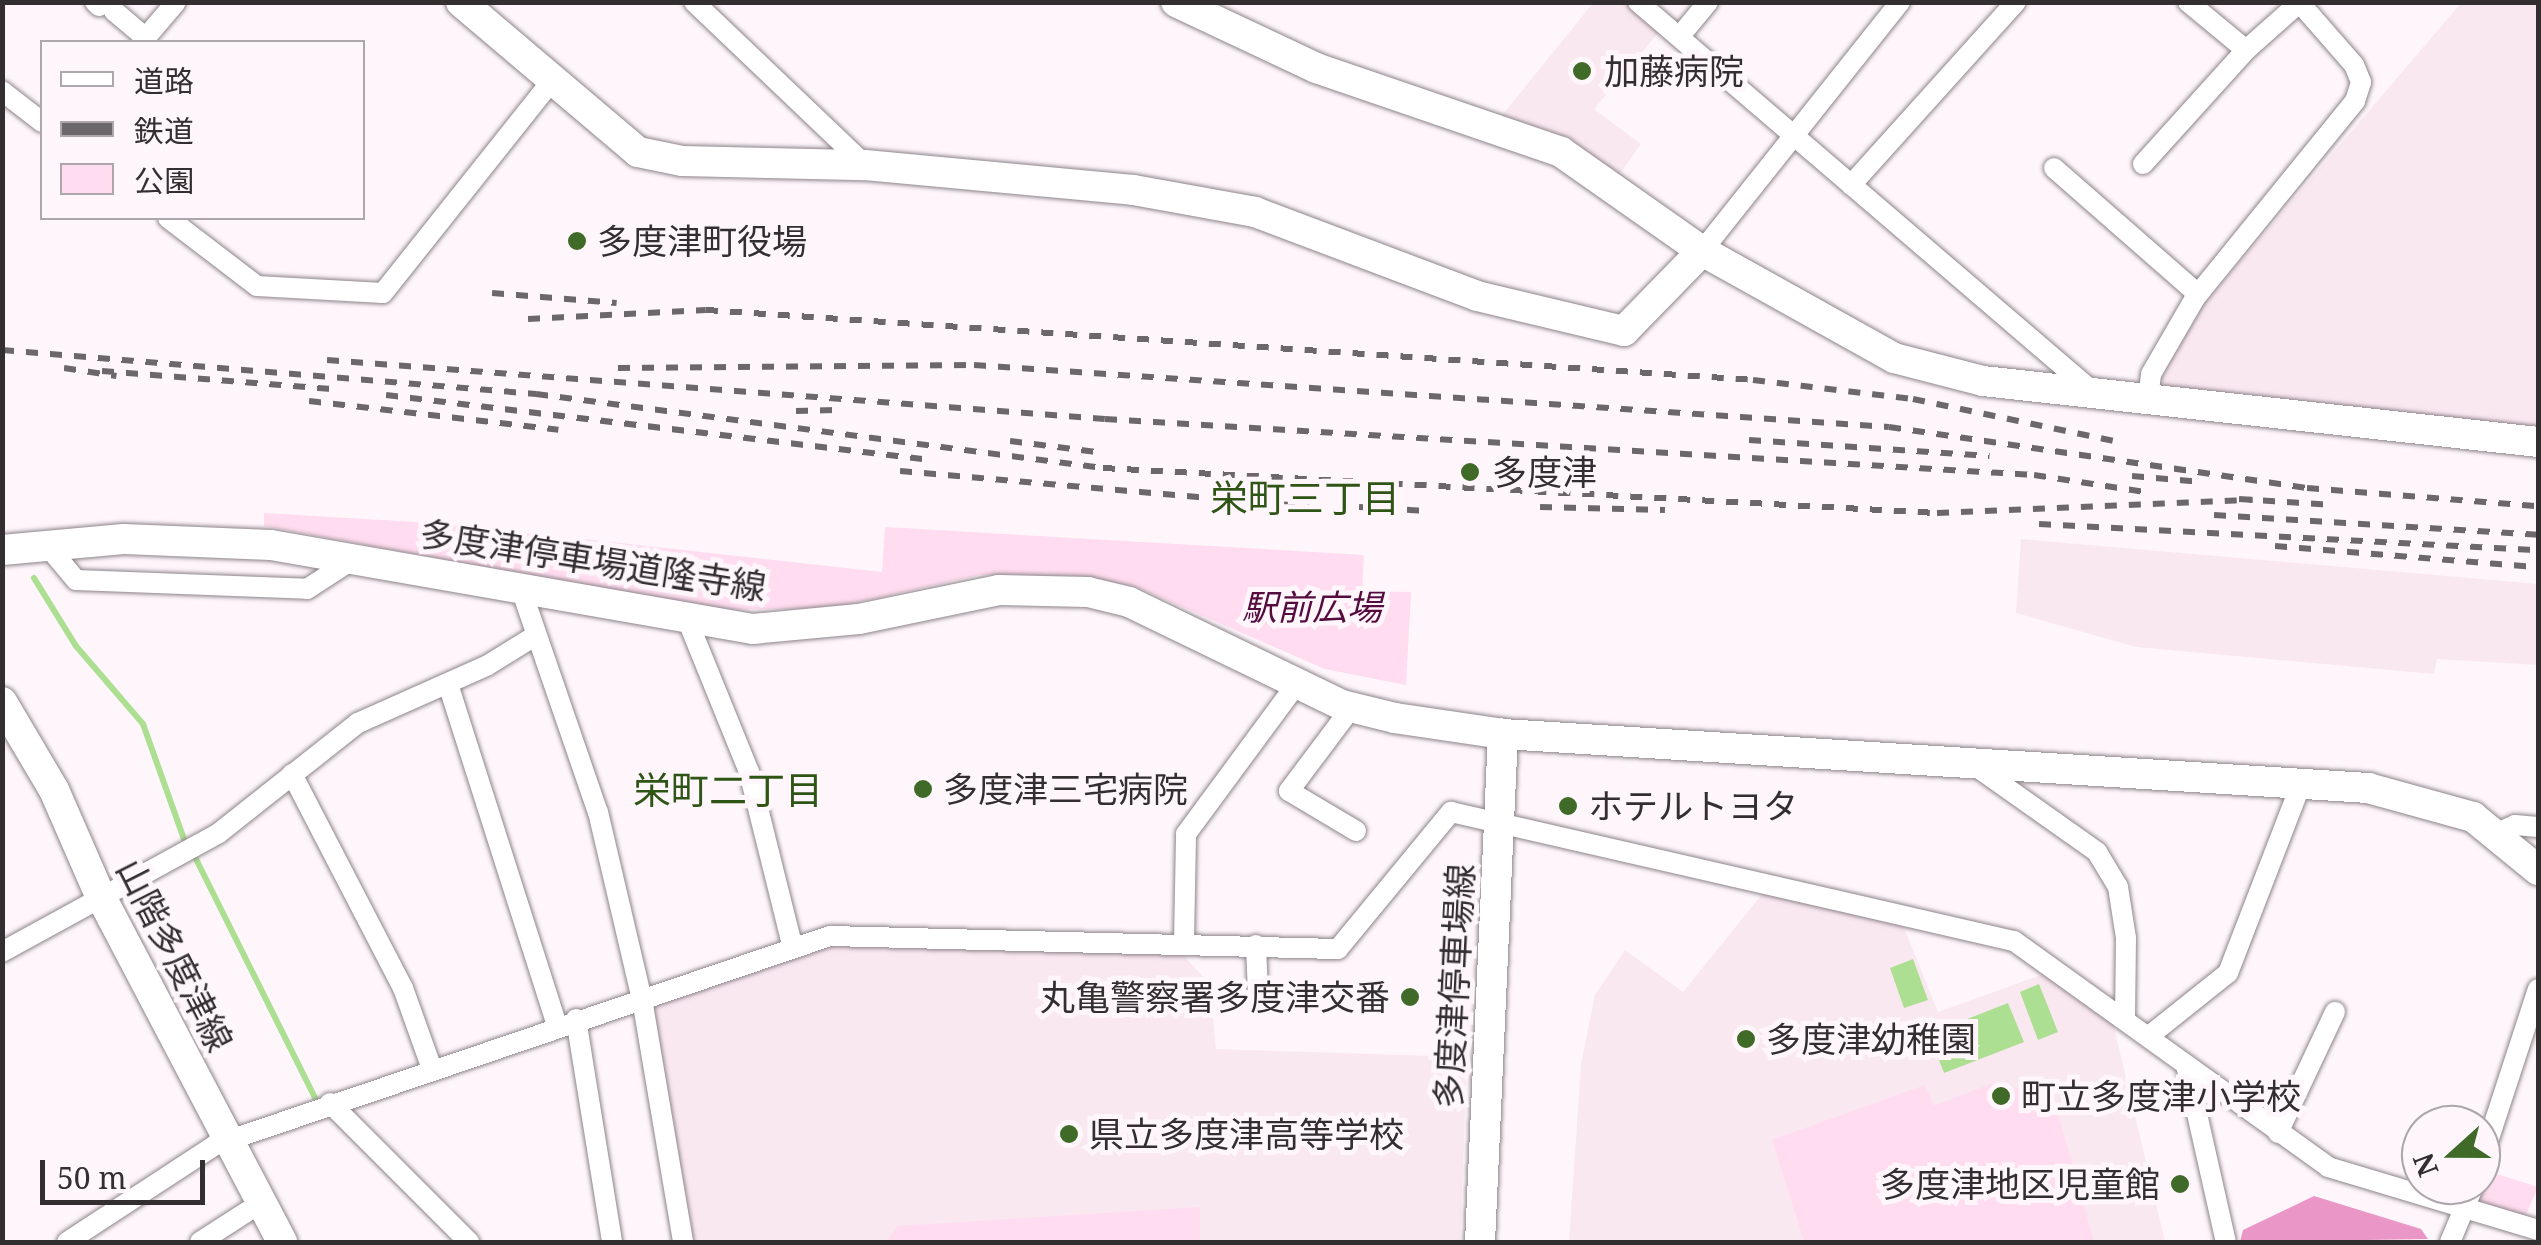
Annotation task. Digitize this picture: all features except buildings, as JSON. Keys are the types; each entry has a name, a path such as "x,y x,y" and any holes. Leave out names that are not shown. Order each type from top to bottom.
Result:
{"street":[{"path":"102,6 144,40 176,2"},
{"path":"461,2 638,152 682,161 865,165 1133,190 1255,212 1477,296 1624,331 1702,252 1792,133 1900,2"},
{"path":"694,2 865,165"},
{"path":"1176,2 1316,68 1561,152 1702,252 1894,358 1983,381 2538,442"},
{"path":"1638,2 2097,395"},
{"path":"1680,36 1708,2"},
{"path":"1852,185 2016,2"},
{"path":"2188,2 2246,50"},
{"path":"2143,164 2246,50 2299,3 2354,65 2361,82 2355,101 2198,294 2151,374 2148,400"},
{"path":"171,220 257,286 383,292 554,78"},
{"path":"2,91 40,120"},
{"path":"2054,168 2198,294"},
{"name":"多度津停車場道隆寺線","path":"2,550 46,544 194,538 355,558 753,629 806,627 1046,587 1129,602 1296,685 1352,707 1503,734 2407,794 2473,817 2538,870"},
{"path":"46,544 76,580 308,589 355,558"},
{"path":"521,589 598,812 642,999 684,1242"},
{"path":"686,619 749,772 792,948"},
{"path":"2,952 99,894 218,832 358,723 448,684 535,636"},
{"path":"448,684 566,1023 612,1242"},
{"path":"1184,940 1186,834 1296,685"},
{"name":"山階多度津線","path":"2,702 54,790 99,894 282,1242"},
{"path":"1352,707 1290,790 1356,831"},
{"name":"多度津停車場線","path":"1480,1242 1503,734"},
{"path":"1972,763 2097,852 2118,887 2124,921 2125,1016"},
{"path":"292,774 403,988 432,1068"},
{"path":"2149,1036 2228,973 2301,784"},
{"path":"66,1242 215,1146 432,1068 830,936 1184,940 1338,950 1451,812 1500,828 1974,928 2042,955 2328,1167 2538,1230"},
{"path":"2495,834 2515,825 2538,827"},
{"path":"1256,945 1258,995"},
{"path":"2500,1105 2538,989"},
{"path":"2278,1133 2336,1012"},
{"path":"2186,1064 2226,1242"},
{"path":"330,1103 469,1242"},
{"path":"200,1242 262,1202"},
{"path":"2450,1242 2467,1205"}],"shaded area":[{"name":"加藤病院","path":"1593,3 1627,3 1659,32 1594,109 1641,144 1619,175 1500,118"},
{"path":"2461,3 2538,3 2538,430 2168,389 2162,379 2172,352 2205,303"},
{"path":"2021,539 2538,584 2538,665 2437,659 2434,674 2136,647 2016,613"},
{"path":"1763,893 1902,923 1938,1012 2049,972 2112,1019 2165,1242 1569,1242 1581,1065 1595,995 1625,950 1683,992"},
{"name":"県立多度津高等学校","path":"834,945 1183,955 1210,984 1216,1049 1467,1057 1460,1242 695,1242 650,1006"},
{"path":"1913,959 1928,1000 1904,1008 1890,968"},
{"path":"2039,984 2058,1032 2038,1040 2020,992"},
{"path":"2008,1003 2024,1042 1944,1073 1929,1034"},
{"path":"2314,1196 2421,1229 2428,1239 2240,1242 2243,1230"}],"green space":[{"name":"駅前広場","path":"264,513 449,524 882,572 885,527 1364,555 1362,591 1411,592 1406,685 1325,669 1136,587 1081,576 980,575 832,608 716,610 264,526"},
{"path":"2048,1078 2094,1242 1804,1241 1772,1140 1925,1085 1934,1106 1993,1083 1998,1095"},
{"path":"2501,1175 2538,1187 2525,1217 2473,1205 2501,1205"},
{"path":"1200,1207 1200,1242 886,1242 898,1226"}],"waterway":[{"path":"34,578 76,646 143,724 184,839"},
{"path":"193,853 316,1100"}],"railway":[{"path":"492,293 617,303"},
{"path":"528,319 706,310 1753,380 1913,399 2118,442"},
{"path":"2,350 536,394 1103,468 1937,513 2253,500"},
{"path":"327,360 1105,419 2034,475 2152,493"},
{"path":"618,368 974,365 1889,427 2307,488 2538,506"},
{"path":"64,368 116,376"},
{"path":"102,371 331,389"},
{"path":"386,395 922,459"},
{"path":"309,401 558,430"},
{"path":"796,411 836,410"},
{"path":"1749,440 1989,456"},
{"path":"1010,441 1104,453"},
{"path":"900,471 1309,507"},
{"path":"2132,476 2202,482"},
{"path":"2239,499 2334,505"},
{"path":"1359,507 1428,511"},
{"path":"1540,507 1665,510"},
{"path":"2214,515 2538,535"},
{"path":"2039,524 2538,550"},
{"path":"2275,546 2538,567"}],"place":[{"name":"加藤病院","path":"1582,71"},
{"name":"多度津町役場","path":"577,241"},
{"name":"多度津","path":"1470,472"},
{"name":"多度津三宅病院","path":"923,789"},
{"name":"ホテルトヨタ","path":"1568,806"},
{"name":"丸亀警察署多度津交番","path":"1410,997"},
{"name":"多度津幼稚園","path":"1746,1039"},
{"name":"町立多度津小学校","path":"2001,1096"},
{"name":"県立多度津高等学校","path":"1069,1134"},
{"name":"多度津地区児童館","path":"2180,1184"}],"district":[{"name":"栄町三丁目","path":"1305,498"},
{"name":"栄町二丁目","path":"728,790"}]}
